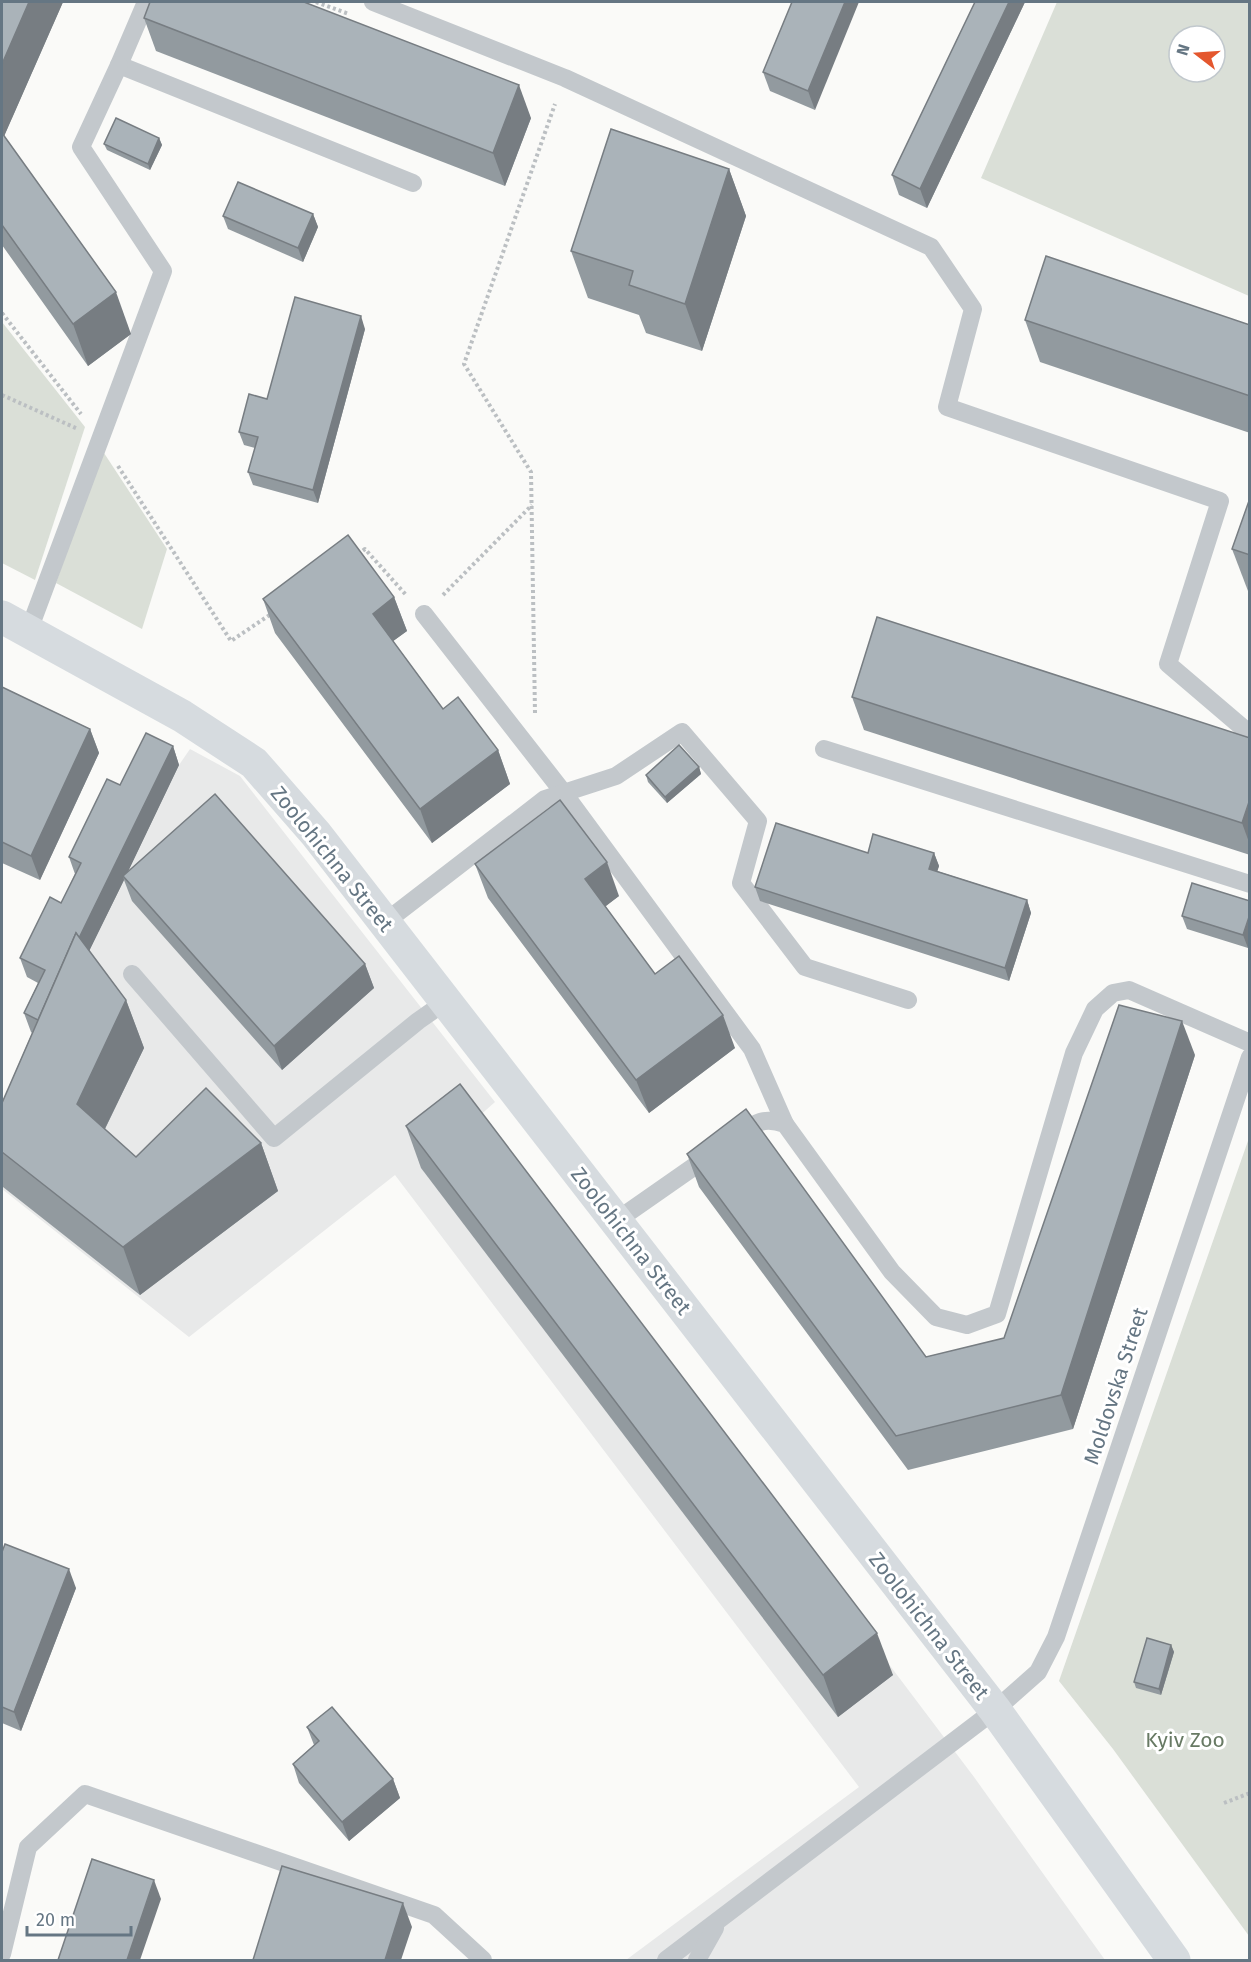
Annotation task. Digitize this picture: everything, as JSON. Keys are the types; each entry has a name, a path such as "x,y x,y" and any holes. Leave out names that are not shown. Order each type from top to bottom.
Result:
{"street":[{"name":"Zoolohichna Street","path":"15,624 182,716 254,763 316,834 995,1710 1174,1960"}],"lane":[{"path":"15,624 100,439 163,271 81,147 146,2"},
{"path":"373,2 565,78 931,246 973,309 947,407 1220,501 1168,664 1250,734"},
{"path":"119,65 413,183"},
{"path":"424,614 563,792 752,1049 785,1124 892,1272 936,1317 967,1325 997,1314 1074,1053 1095,1009 1113,993 1129,990 1250,1043"},
{"path":"384,923 546,799 616,776 682,732 758,821 741,883 805,967 908,1000"},
{"path":"824,749 1250,884"},
{"path":"132,974 274,1138 418,1021 445,1002"},
{"name":"Moldovska Street","path":"666,1960 995,1710 1038,1672 1056,1637 1250,1057"},
{"path":"616,1221 753,1125 771,1119 785,1124"},
{"path":"2,1954 6,1920 28,1847 85,1794 434,1915 483,1960"},
{"path":"697,1960 722,1918"}],"path":[{"path":"535,717 531,472 464,364 565,78"},
{"path":"2,313 100,439 231,641 279,608"},
{"path":"2,395 100,439"},
{"path":"355,556 365,549 424,614 532,505"},
{"path":"1224,1803 1250,1793"}],"shaded area":[{"path":"190,749 240,776 495,1102 477,1118 974,1777 1105,1960 626,1960 859,1787 395,1175 189,1337 2,1189 2,1131 179,765"}],"green space":[{"path":"1057,2 1249,2 1249,296 981,178"},
{"path":"2,322 85,427 35,580 2,563"},
{"path":"102,450 167,549 142,629 56,583"},
{"name":"Kyiv Zoo","path":"1249,1138 1249,1936 1113,1749 1059,1681"}],"building":[{"path":"2,2 29,2 2,64"},
{"path":"150,2 304,2 519,85 493,153 144,18"},
{"path":"792,2 845,2 808,91 763,72"},
{"path":"975,2 1009,2 920,189 892,175"},
{"path":"116,118 159,138 148,164 104,144"},
{"path":"611,129 729,169 685,304 629,285 633,271 571,251"},
{"path":"2,133 116,292 73,324 2,225"},
{"path":"238,182 313,214 298,248 223,216"},
{"path":"1046,256 1250,325 1250,396 1025,320"},
{"path":"295,297 361,316 313,490 248,472 258,437 239,432 249,394 267,399"},
{"path":"1250,498 1250,555 1232,549"},
{"path":"348,535 394,597 373,614 443,709 458,697 498,750 420,809 263,599"},
{"path":"877,617 1250,738 1250,799 1242,823 852,697"},
{"path":"2,687 90,729 31,856 2,842"},
{"path":"146,733 173,746 79,938 76,933 38,1020 24,1013 45,970 20,958 50,897 61,903 81,863 69,857 107,779 120,785"},
{"path":"679,745 699,767 665,797 646,775"},
{"path":"215,794 365,964 274,1046 123,876"},
{"path":"560,800 607,862 585,879 655,974 679,956 723,1015 636,1080 475,864"},
{"path":"776,823 868,853 873,834 934,853 929,869 1027,900 1005,968 755,887"},
{"path":"1192,883 1250,901 1250,914 1243,935 1182,916"},
{"path":"76,933 126,1000 77,1104 136,1157 206,1088 261,1143 123,1247 2,1152 2,1103"},
{"path":"1119,1005 1182,1021 1061,1395 896,1436 687,1154 746,1109 926,1357 1004,1338"},
{"path":"460,1084 877,1633 823,1675 406,1126"},
{"path":"5,1544 69,1569 14,1712 2,1707 2,1552"},
{"path":"1147,1638 1171,1645 1159,1689 1134,1682"},
{"path":"332,1707 393,1779 342,1822 293,1764 319,1741 307,1727"},
{"path":"92,1859 154,1880 127,1960 58,1960"},
{"path":"282,1866 403,1903 385,1960 253,1960"}]}
